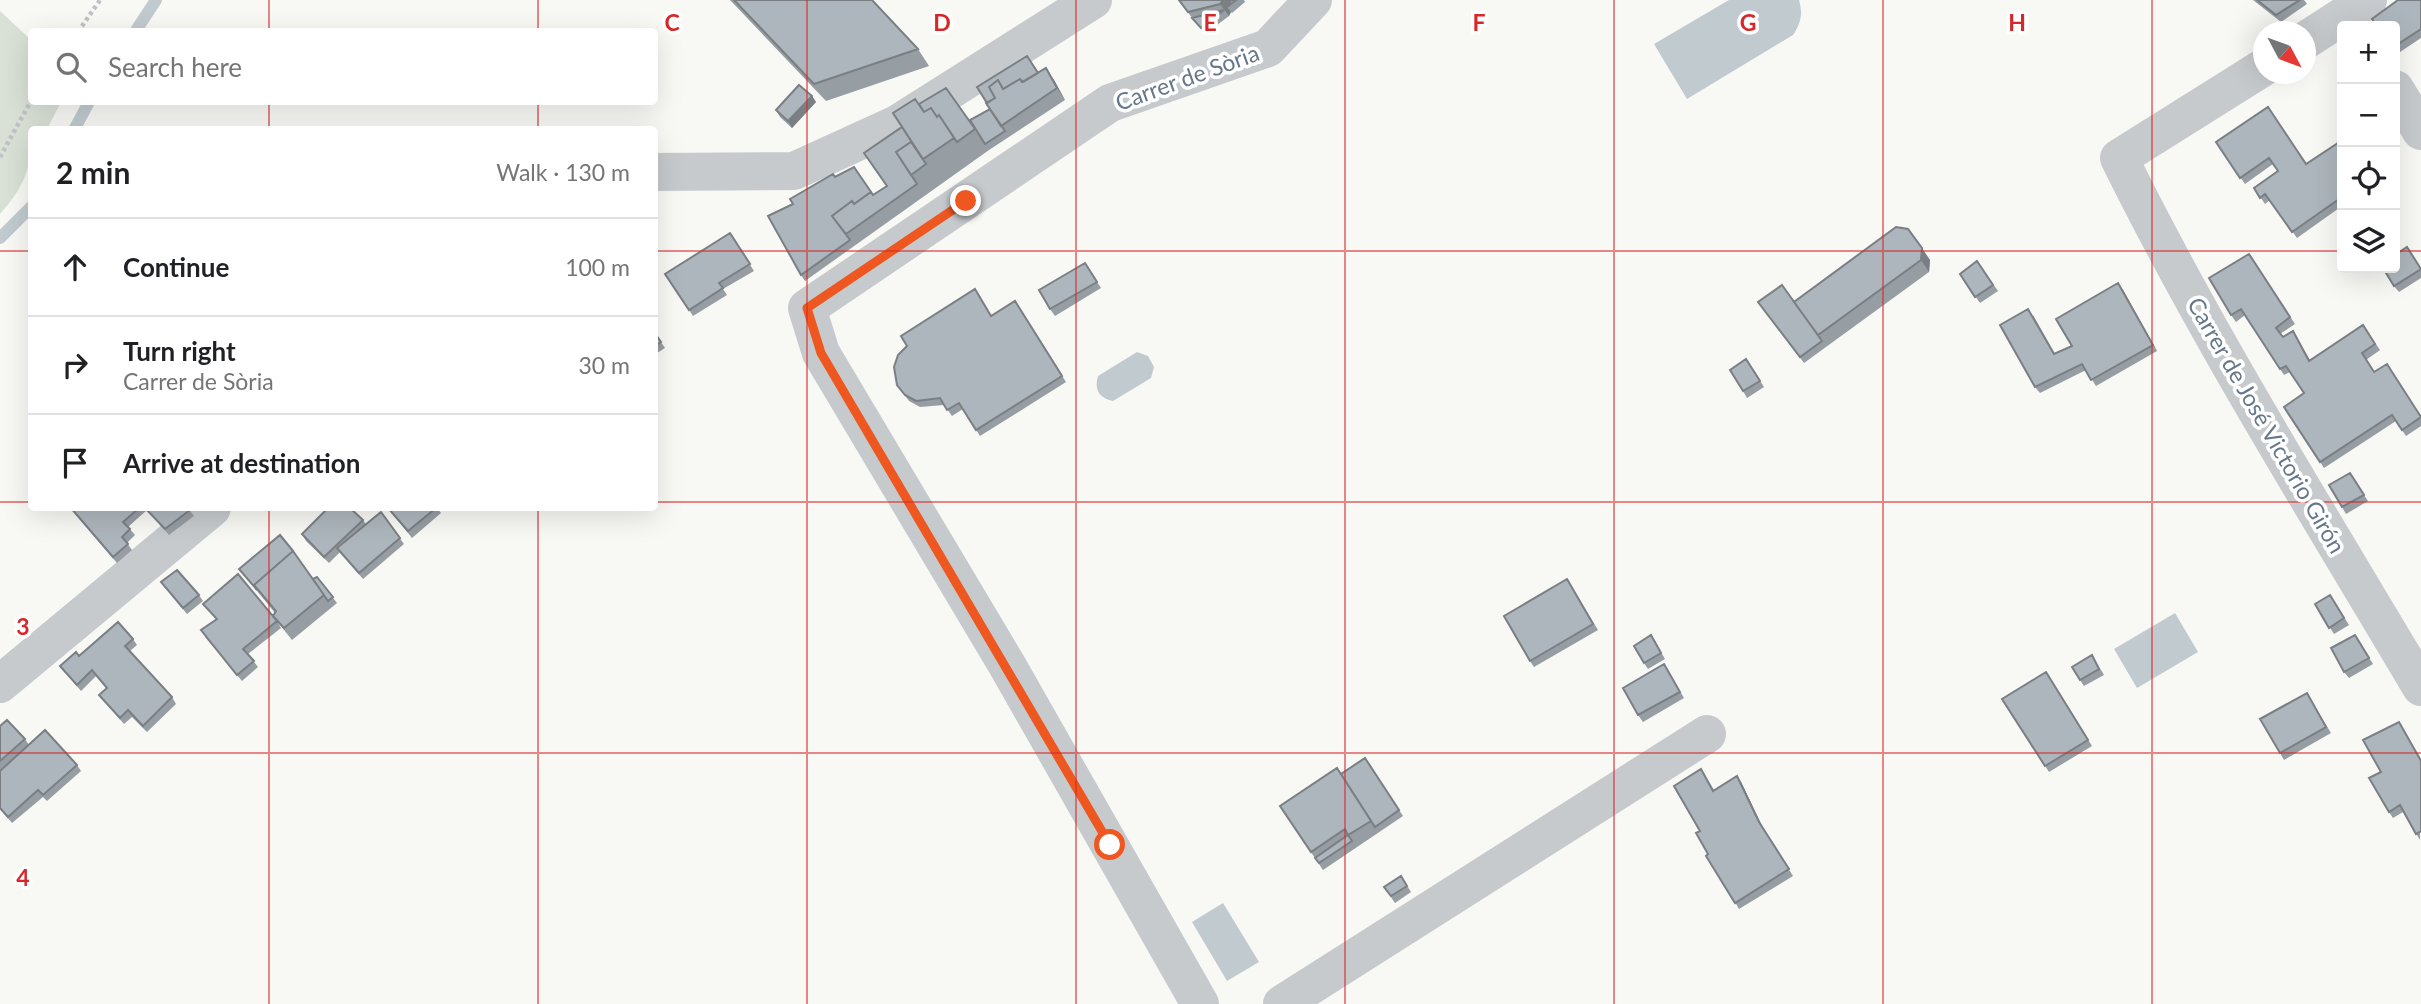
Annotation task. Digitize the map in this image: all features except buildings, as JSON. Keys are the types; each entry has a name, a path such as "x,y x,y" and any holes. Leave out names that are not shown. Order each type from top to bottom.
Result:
{"street":[{"path":"658,172 794,171 897,124 1093,0"},
{"name":"Carrer de Sòria","path":"1200,1004 1007,665 821,353 807,308 1111,103 1268,48 1313,0"},
{"path":"2316,34 2357,13"},
{"name":"Carrer de José Victorio Girón","path":"2253,73 2119,158 2190,294 2421,687"},
{"path":"2400,97 2421,131"},
{"path":"0,684 208,511"},
{"path":"1282,1004 1707,734"}],"path":[{"path":"81,28 100,0"},
{"path":"0,157 29,105"}],"shaded area":[{"path":"1729,0 1799,0 1799,22 1793,35 1687,99 1654,44"},
{"path":"0,11 28,37 28,105 59,105 49,126 28,126 28,165 25,175 16,194 0,214"},
{"path":"1137,352 1148,356 1154,367 1151,378 1113,401 1104,398 1097,389 1098,376"},
{"path":"2175,613 2198,652 2137,688 2114,649"},
{"path":"1223,903 1259,962 1227,981 1192,922"}],"waterway":[{"path":"138,28 156,0"},
{"path":"76,126 87,105"},
{"path":"0,238 28,210"}],"route":[{"path":"966,201 807,308 815,342 821,353 1007,665 1110,845"}]}
